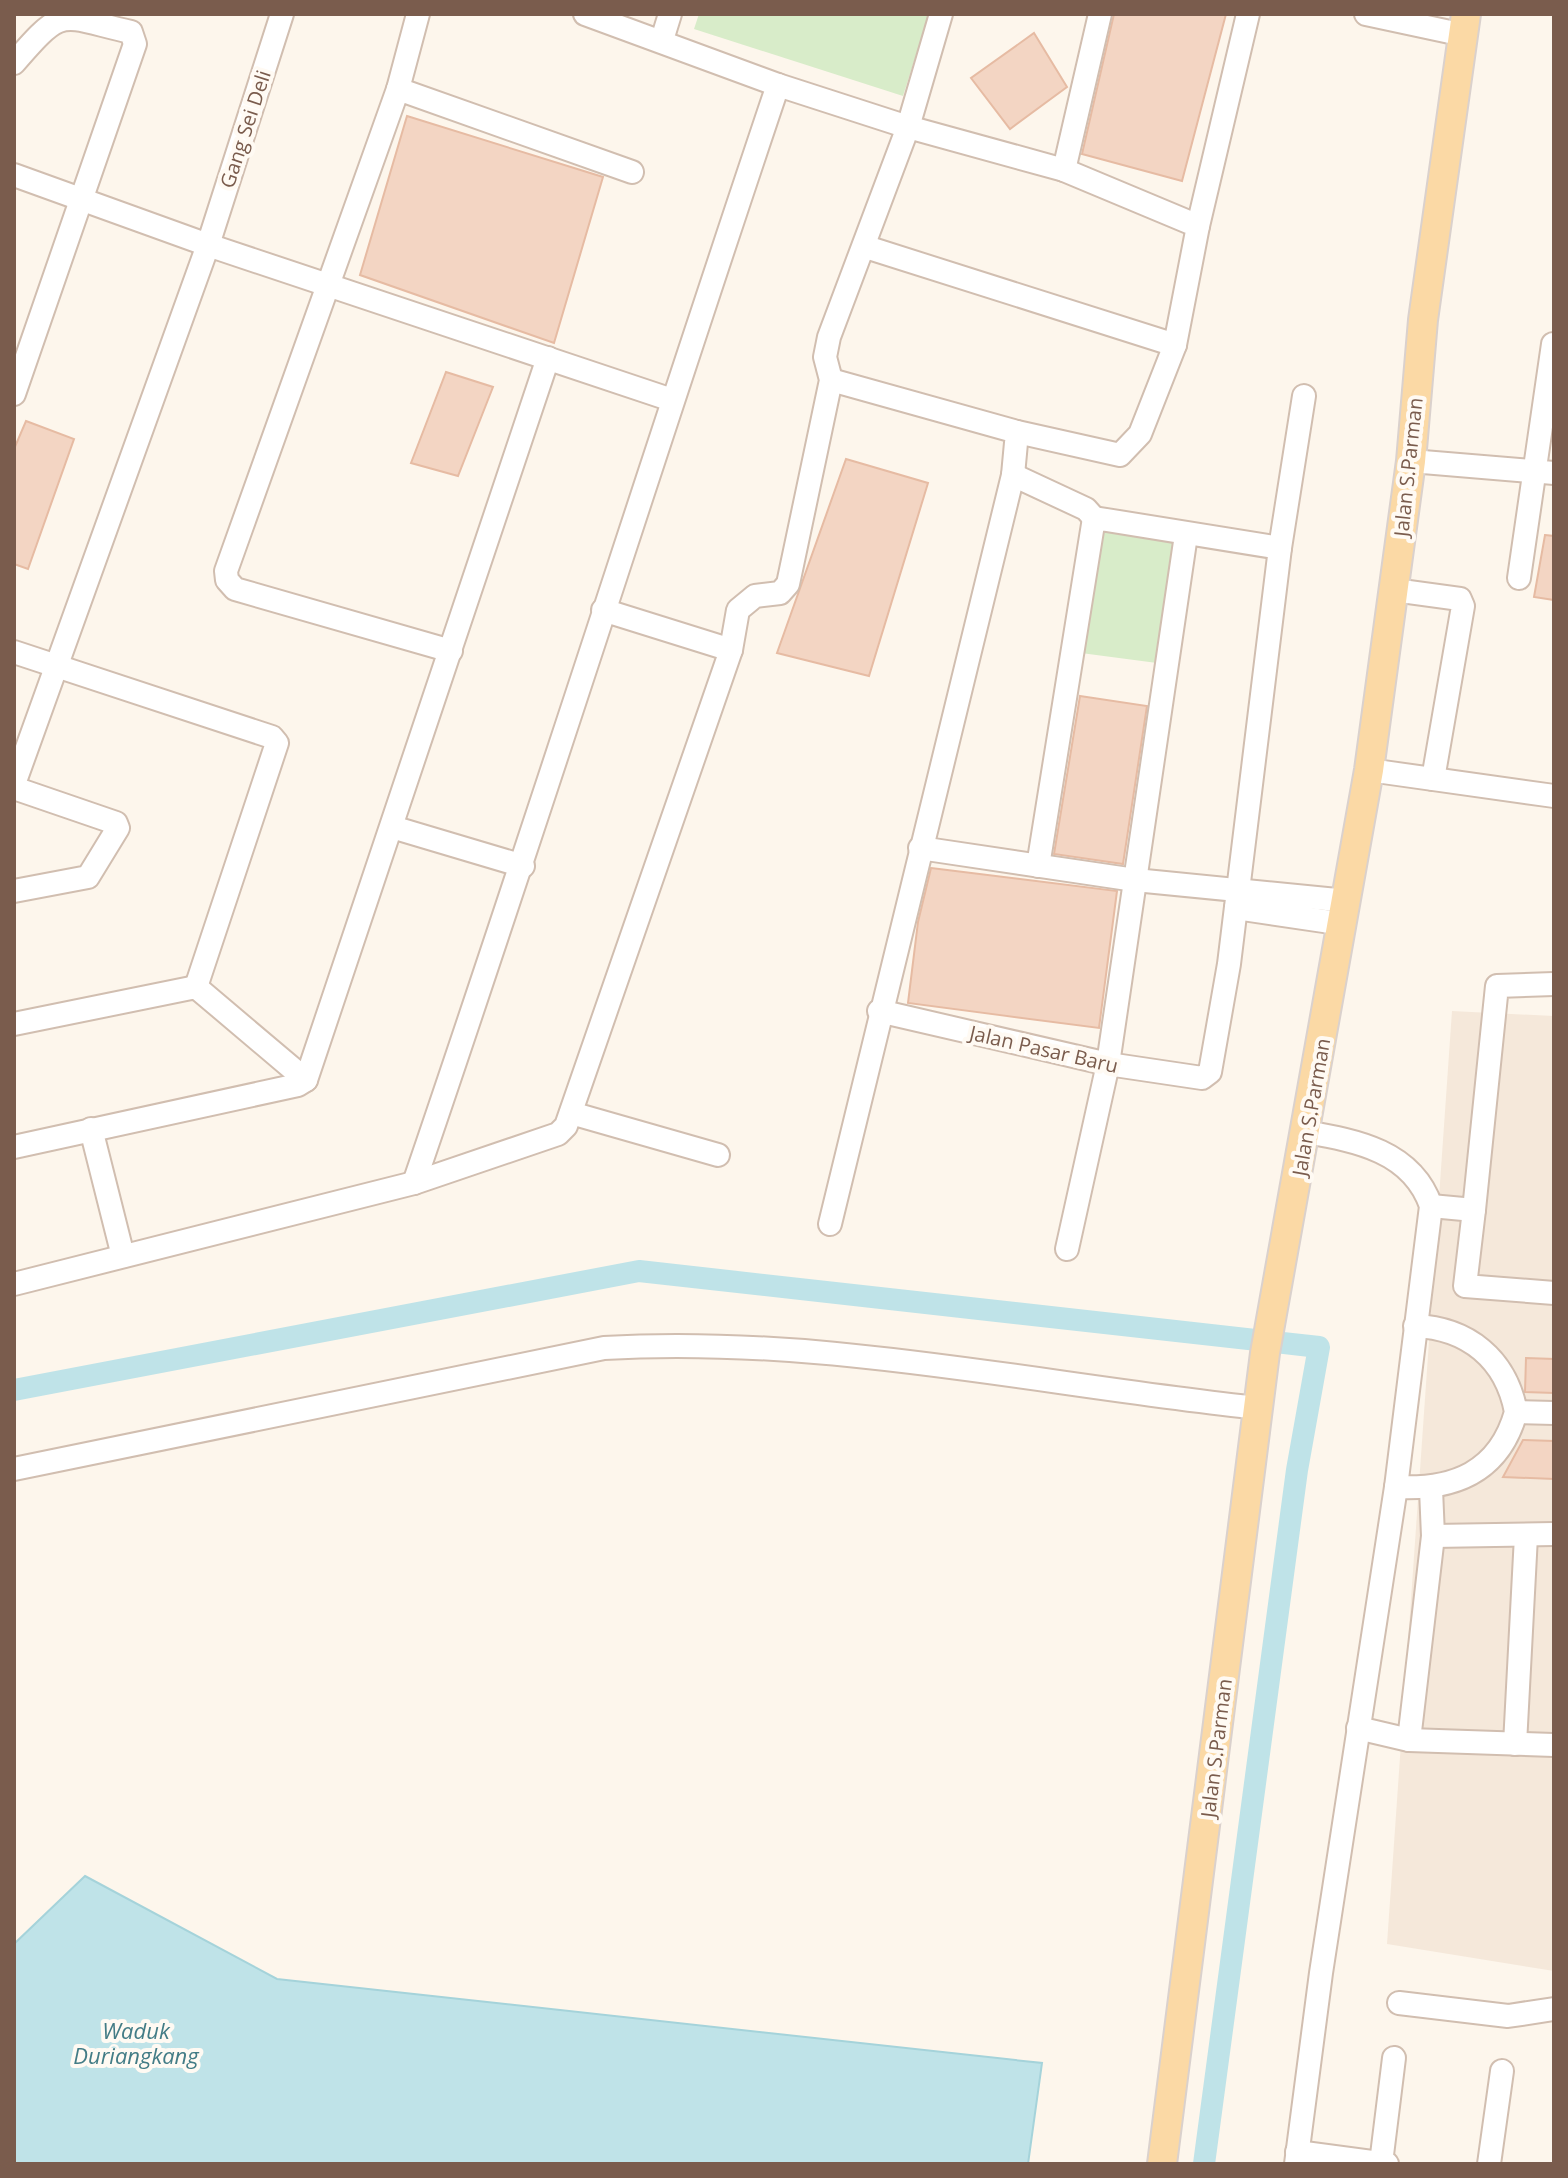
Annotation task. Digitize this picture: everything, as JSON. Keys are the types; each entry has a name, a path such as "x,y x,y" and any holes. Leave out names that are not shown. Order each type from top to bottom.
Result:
{"main road":[{"name":"Jalan S.Parman","path":"1162,2164 1265,1353 1369,770 1411,461 1423,320 1464,33"}],"street":[{"name":"Gang Sei Deli","path":"14,786 208,245 282,14"},
{"path":"418,14 398,89 226,571 227,580 235,589 451,651"},
{"path":"585,14 778,85 908,127 1064,170 1198,226"},
{"path":"662,40 670,14"},
{"path":"14,1284 414,1183 558,1134 571,1113 731,650 738,610 743,602 755,596 780,593 788,584 831,380 825,357 829,337 866,247 908,127 941,14"},
{"path":"1064,170 1100,14"},
{"path":"831,380 1017,432 1120,455 1140,434 1175,345 1198,226 1248,14"},
{"path":"1366,14 1464,33"},
{"path":"14,63 55,19 65,17 131,32 133,53 14,394"},
{"path":"414,1183 523,866 603,610 778,85"},
{"path":"398,89 632,172"},
{"path":"14,175 208,245 672,400"},
{"path":"866,247 1175,345"},
{"path":"1519,578 1544,471 1553,344"},
{"path":"14,1147 298,1085 306,1080 548,358"},
{"name":"Jalan Pasar Baru","path":"879,1011 1108,1064 1202,1078 1210,1072 1237,899 1280,548 1304,396"},
{"path":"830,1224 879,1011 1013,475 1017,432"},
{"path":"1411,461 1544,471"},
{"path":"1013,475 1086,509 1094,518 1280,548"},
{"path":"1038,866 1094,518"},
{"path":"1067,1249 1108,1064 1186,535"},
{"path":"1394,590 1460,599 1463,606 1433,779"},
{"path":"603,610 731,650"},
{"path":"14,652 272,737 277,743 196,987"},
{"path":"1369,770 1554,796"},
{"path":"14,786 118,825 88,877 14,891"},
{"path":"392,827 523,866"},
{"path":"920,848 1135,880 1237,899 1345,912"},
{"path":"1554,984 1497,986 1465,1286 1554,1293"},
{"path":"14,1024 196,987"},
{"path":"196,987 306,1080"},
{"path":"571,1113 718,1155"},
{"path":"91,1129 123,1256"},
{"path":"1306,1132 1348,1139 1403,1163 1415,1174 1431,1206 1396,1487 1296,2158 1387,2164"},
{"path":"1431,1206 1474,1210"},
{"path":"1396,1487 1431,1489 1464,1479 1483,1465 1509,1432 1516,1412 1506,1381 1494,1361 1477,1345 1444,1329 1415,1326"},
{"path":"14,1469 604,1348 667,1344 847,1352 1159,1398 1259,1408"},
{"path":"1516,1412 1554,1413"},
{"path":"1409,1740 1433,1536 1431,1489"},
{"path":"1433,1536 1554,1534"},
{"path":"1515,1744 1526,1536"},
{"path":"1358,1728 1409,1740 1554,1745"},
{"path":"1399,2003 1508,2016 1554,2009"},
{"path":"1381,2163 1394,2058"},
{"path":"1489,2164 1502,2071"}],"shaded area":[{"path":"1452,1011 1554,1016 1554,1971 1387,1944"}],"green space":[{"path":"699,14 929,14 903,96 694,29"},
{"path":"1098,524 1177,538 1157,663 1081,653"}],"water":[{"name":"Waduk Duriangkang","path":"85,1876 277,1979 1042,2063 1028,2164 14,2164 14,1944"}],"building":[{"path":"1114,14 1226,14 1182,181 1082,154"},
{"path":"1034,33 1067,87 1010,129 971,78"},
{"path":"407,116 603,177 554,343 360,275"},
{"path":"446,372 493,387 458,476 411,463"},
{"path":"26,421 74,439 28,569 14,564 14,449"},
{"path":"846,459 928,483 869,676 777,653"},
{"path":"1545,535 1554,536 1554,600 1534,597"},
{"path":"1080,696 1147,706 1123,864 1054,854"},
{"path":"931,868 1117,891 1099,1028 908,1003 918,922"},
{"path":"1526,1358 1554,1359 1554,1393 1525,1392"},
{"path":"1523,1440 1554,1441 1554,1479 1503,1477"}],"waterway":[{"path":"14,1390 639,1271 1319,1347 1297,1470 1204,2164"}]}
